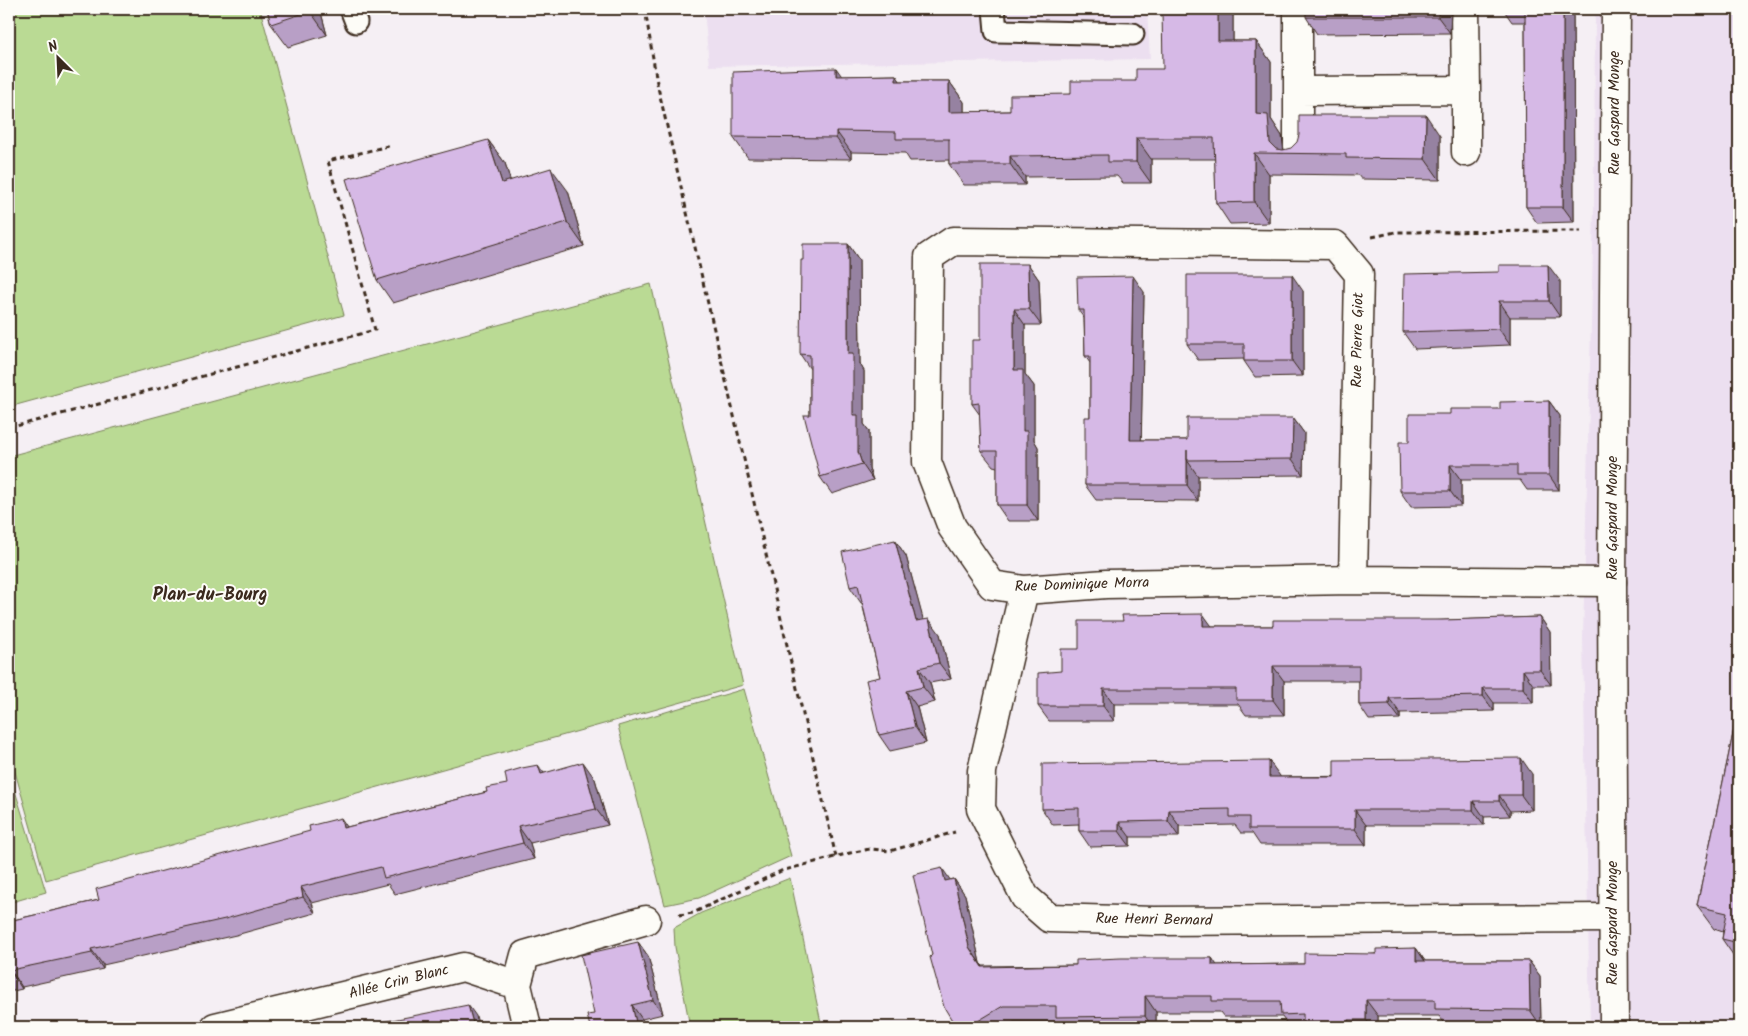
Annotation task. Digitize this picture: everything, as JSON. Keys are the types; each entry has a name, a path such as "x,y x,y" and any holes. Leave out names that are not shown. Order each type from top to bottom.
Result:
{"street":[{"path":"1298,9 1298,156"},
{"path":"1465,9 1466,152"},
{"name":"Rue Gaspard Monge","path":"1614,1027 1612,582 1616,9"},
{"path":"1298,92 1466,90"},
{"name":"Rue Dominique Morra","path":"1335,245 953,241 929,257 927,462 952,527 992,585 1024,590 1106,584 1353,580"},
{"name":"Rue Pierre Giot","path":"1335,245 1359,274 1353,580"},
{"path":"1353,580 1612,582"},
{"name":"Rue Henri Bernard","path":"1024,590 982,771 981,809 1025,897 1049,918 1164,921 1613,918"},
{"path":"527,1027 517,985 525,955 646,920"},
{"name":"Allée Crin Blanc","path":"215,1027 255,1023 463,967 517,985"}],"lane":[{"path":"994,9 996,31 1133,34"}],"path":[{"path":"645,9 657,83 836,857"},
{"path":"9,428 375,330 328,162 392,145"},
{"path":"1335,245 1396,232 1614,231"},
{"path":"646,920 693,913 781,871 870,849 890,851 988,823"}],"shaded area":[{"path":"704,9 1147,9 1150,59 709,66"},
{"path":"1595,9 1739,9 1739,1027 1590,1027 1583,637 1594,209"}],"green space":[{"path":"9,9 260,9 344,315 9,407"},
{"path":"651,284 743,685 46,880 9,751 9,456"},
{"path":"744,689 791,856 699,898 665,905 618,726"},
{"path":"9,771 46,892 9,903"},
{"path":"790,878 822,1027 690,1027 675,947 674,928 701,913"}],"building":[{"path":"267,9 309,9 310,11 271,24"},
{"path":"1162,9 1218,9 1218,41 1256,41 1256,114 1268,115 1270,143 1276,149 1291,148 1297,142 1299,115 1426,115 1425,159 1346,158 1346,154 1254,153 1254,202 1216,203 1214,138 1136,138 1136,162 1108,162 1108,155 1010,156 1010,164 949,164 949,139 896,139 896,132 836,131 836,138 733,137 733,72 836,68 836,76 896,75 896,81 949,81 949,112 1010,111 1010,95 1071,94 1071,81 1136,81 1136,69 1163,69"},
{"path":"1306,9 1439,9 1438,17 1306,17"},
{"path":"1525,9 1563,9 1563,207 1526,207"},
{"path":"488,140 502,183 551,168 567,222 377,280 346,179"},
{"path":"803,244 848,244 848,354 853,354 853,415 858,415 858,452 862,464 820,477 804,415 810,415 810,355 800,354 801,260 803,260"},
{"path":"980,264 1028,264 1029,309 1014,309 1014,370 1023,370 1023,431 1027,431 1027,505 997,505 997,451 981,451 979,403 972,404 972,340 980,340"},
{"path":"1499,265 1548,265 1549,301 1499,301 1499,329 1403,332 1404,274 1499,272"},
{"path":"1187,275 1292,275 1292,361 1244,361 1244,344 1187,344"},
{"path":"1133,276 1130,440 1187,440 1187,418 1293,418 1292,459 1187,460 1187,485 1085,485 1085,417 1090,417 1090,356 1085,356 1084,310 1078,310 1077,277"},
{"path":"1549,401 1549,475 1517,475 1517,465 1450,465 1450,491 1400,491 1399,442 1409,442 1409,414 1450,414 1450,409 1500,409 1500,402"},
{"path":"895,540 916,621 929,619 939,663 919,668 923,687 906,691 915,727 879,735 866,680 880,677 858,585 850,587 842,552"},
{"path":"1203,614 1203,626 1273,626 1273,620 1442,620 1540,617 1540,670 1523,670 1523,688 1483,688 1483,696 1389,698 1389,704 1359,705 1359,666 1273,666 1273,700 1236,700 1236,689 1103,689 1103,706 1038,706 1038,673 1061,671 1061,649 1079,649 1079,621 1123,621 1122,615"},
{"path":"1739,705 1739,943 1722,939 1727,913 1697,906"},
{"path":"1521,758 1521,795 1499,795 1499,801 1473,801 1473,810 1355,810 1355,829 1249,829 1249,817 1230,817 1230,809 1169,810 1168,821 1119,822 1119,831 1079,831 1079,808 1042,809 1042,764 1269,761 1269,777 1334,777 1334,760"},
{"path":"583,762 596,809 518,826 523,843 384,878 381,867 301,887 303,897 225,919 91,949 92,953 11,970 9,973 9,921 99,900 96,889 310,831 309,826 341,818 343,828 487,792 486,788 507,784 505,773 522,768 538,765 541,774"},
{"path":"942,868 945,881 954,879 969,947 982,967 1076,965 1076,960 1121,958 1212,958 1212,965 1304,964 1304,953 1376,954 1376,949 1416,948 1416,961 1529,961 1530,1010 1435,1009 1435,1000 1366,1000 1366,1020 1348,1020 1349,1027 1303,1027 1303,1014 1281,1015 1280,1001 1212,1001 1212,996 1145,996 1145,1016 1056,1017 1056,1006 1003,1006 968,1027 956,1027 944,1007 930,957 932,955 913,875"},
{"path":"638,942 653,1000 632,1005 637,1027 590,1027 587,1015 594,1014 581,955"},
{"path":"468,1005 474,1027 360,1027 367,1025"}],"district":[{"name":"Plan-du-Bourg","path":"210,595"}]}
